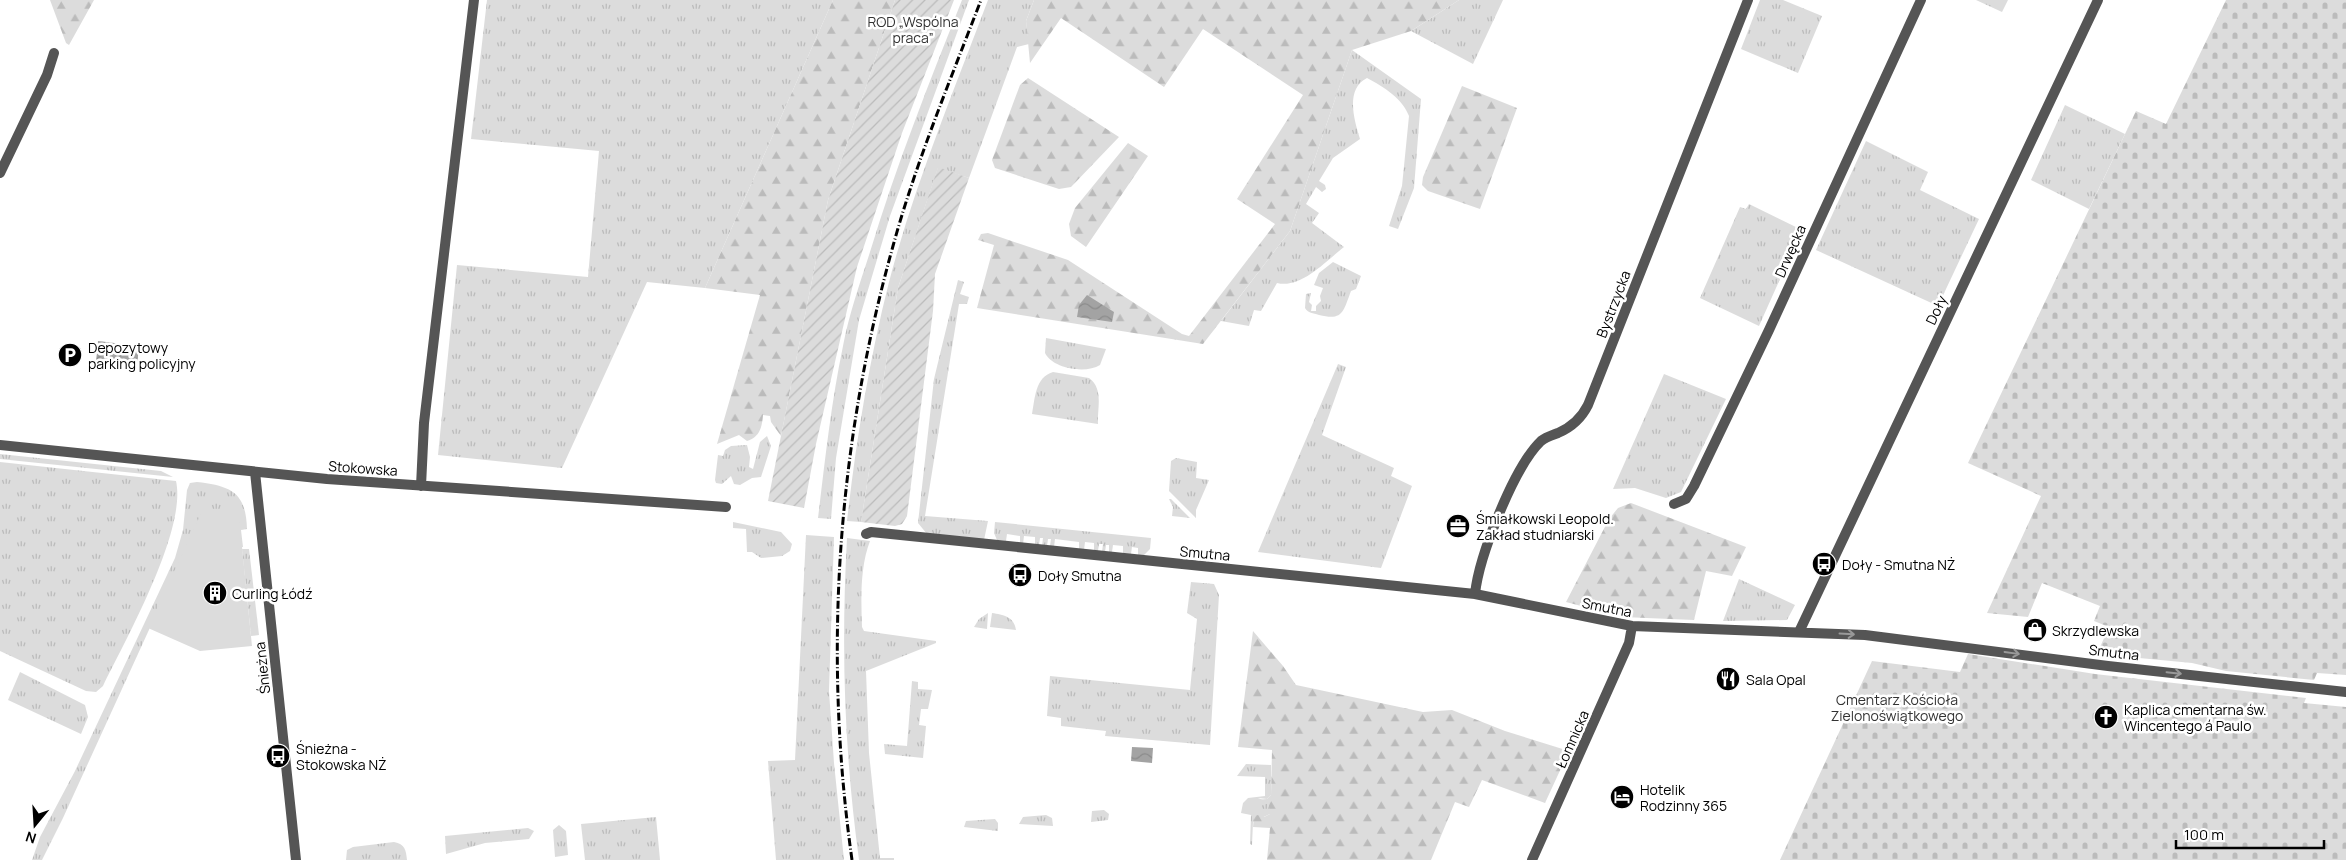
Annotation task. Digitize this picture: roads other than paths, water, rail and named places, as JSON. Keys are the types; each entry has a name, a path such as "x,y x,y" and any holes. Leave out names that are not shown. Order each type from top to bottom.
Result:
{"street":[{"path":"421,486 424,423 474,0"},
{"name":"Bystrzycka","path":"1475,594 1488,546 1526,458 1543,440 1576,423 1588,405 1748,0"},
{"name":"Drwęcka","path":"1674,504 1686,499 1698,478 1921,0"},
{"name":"Doły","path":"1799,632 2098,0"},
{"path":"0,173 47,75 54,52"},
{"name":"Stokowska","path":"0,445 255,472 421,486 726,507"},
{"name":"Śnieżna","path":"255,472 296,860"},
{"name":"Smutna","path":"866,534 871,532 1475,594 1632,626 1884,637 2099,665 2346,692"},
{"name":"Łomnicka","path":"1532,860 1629,643 1632,626"}],"water":[{"path":"1087,295 1114,312 1112,322 1077,317 1079,305"},
{"path":"98,341 139,346 137,366 96,362"},
{"path":"1132,747 1153,748 1152,763 1131,761"}],"railway":[{"path":"852,860 843,783 838,705 837,628 848,474 859,398 874,322 902,215 934,122 981,0"}],"place":[{"name":"Depozytowy parking policyjny","path":"70,355"},
{"name":"Śmiałkowski Leopold. Zakład studniarski","path":"1458,526"},
{"name":"Doły - Smutna NŻ","path":"1824,564"},
{"name":"Doły Smutna","path":"1020,575"},
{"name":"Curling Łódź","path":"215,593"},
{"name":"Skrzydlewska","path":"2035,630"},
{"name":"Sala Opal","path":"1728,679"},
{"name":"Kaplica cmentarna św. Wincentego á Paulo","path":"2106,717"},
{"name":"Śnieżna - Stokowska NŻ","path":"278,756"},
{"name":"Hotelik Rodzinny 365","path":"1622,797"}],"park label":[{"name":"ROD „Wspólna praca”","path":"913,30"},
{"name":"Cmentarz Kościoła Zielonoświątkowego","path":"1897,708"}]}
